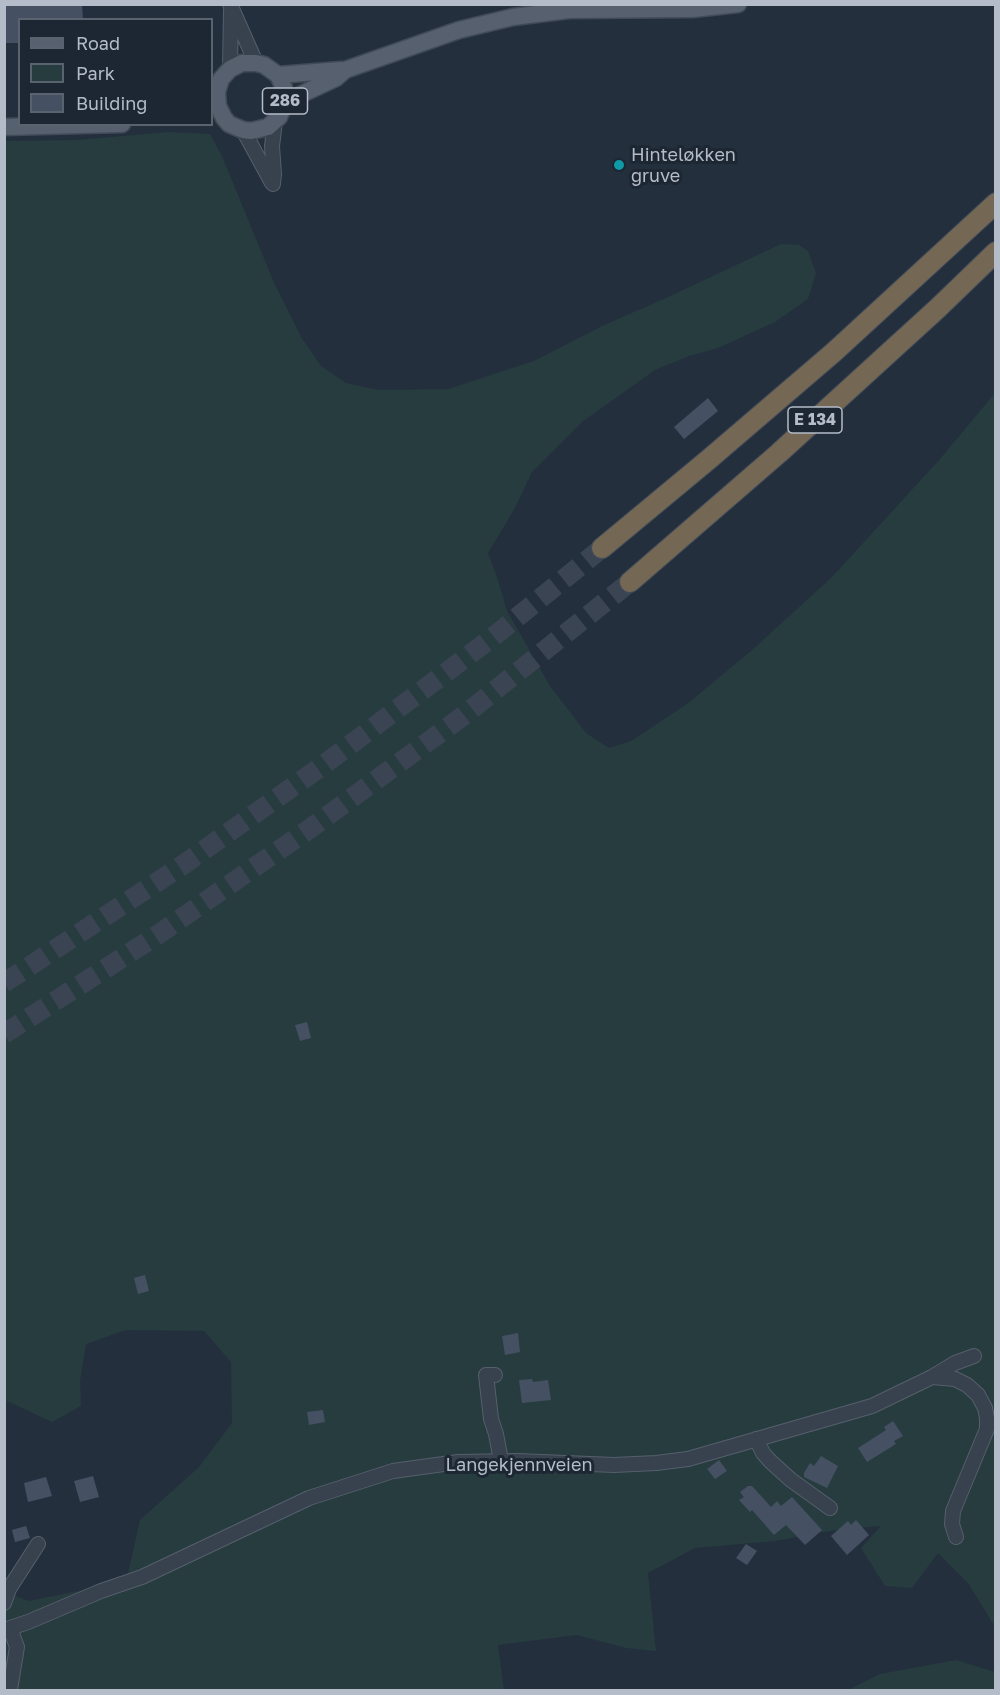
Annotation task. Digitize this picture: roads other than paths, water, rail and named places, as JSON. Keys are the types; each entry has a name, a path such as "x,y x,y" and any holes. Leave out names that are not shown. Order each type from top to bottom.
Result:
{"highway":[{"name":"E 134","path":"602,548 834,352 996,203"},
{"name":"E 134","path":"630,582 779,453 996,252"}],"main road":[{"name":"286","path":"278,75 345,70 459,30 534,13 589,9 693,9 738,4"},
{"name":"286","path":"242,63 256,63 264,65 278,75 284,88 285,102 275,122 260,130 243,130 218,118 218,106 214,94 221,79 230,69 242,63"},
{"name":"286","path":"285,102 336,78 345,70"},
{"path":"4,127 43,126"}],"street":[{"path":"231,7 256,63"},
{"path":"230,69 231,7"},
{"path":"243,130 273,184 272,146 275,122"},
{"name":"Langekjennveien","path":"7,1629 141,1577 309,1498 393,1471 458,1462 656,1464 714,1452 872,1406 932,1377 955,1363 974,1356"},
{"path":"495,1375 486,1375 491,1419 501,1461"},
{"path":"932,1377 955,1378 967,1385 978,1395 987,1418 987,1430 953,1511 952,1524 956,1537"},
{"path":"756,1439 770,1461 830,1508"},
{"path":"4,1603 9,1589 38,1544"},
{"path":"7,1629 17,1647 10,1690"}],"tunnel":[{"path":"4,983 180,867 322,766 493,637 602,548"},
{"path":"4,1034 156,936 315,825 463,716 630,582"}],"place":[{"name":"Hinteløkken gruve","path":"619,165"}]}
